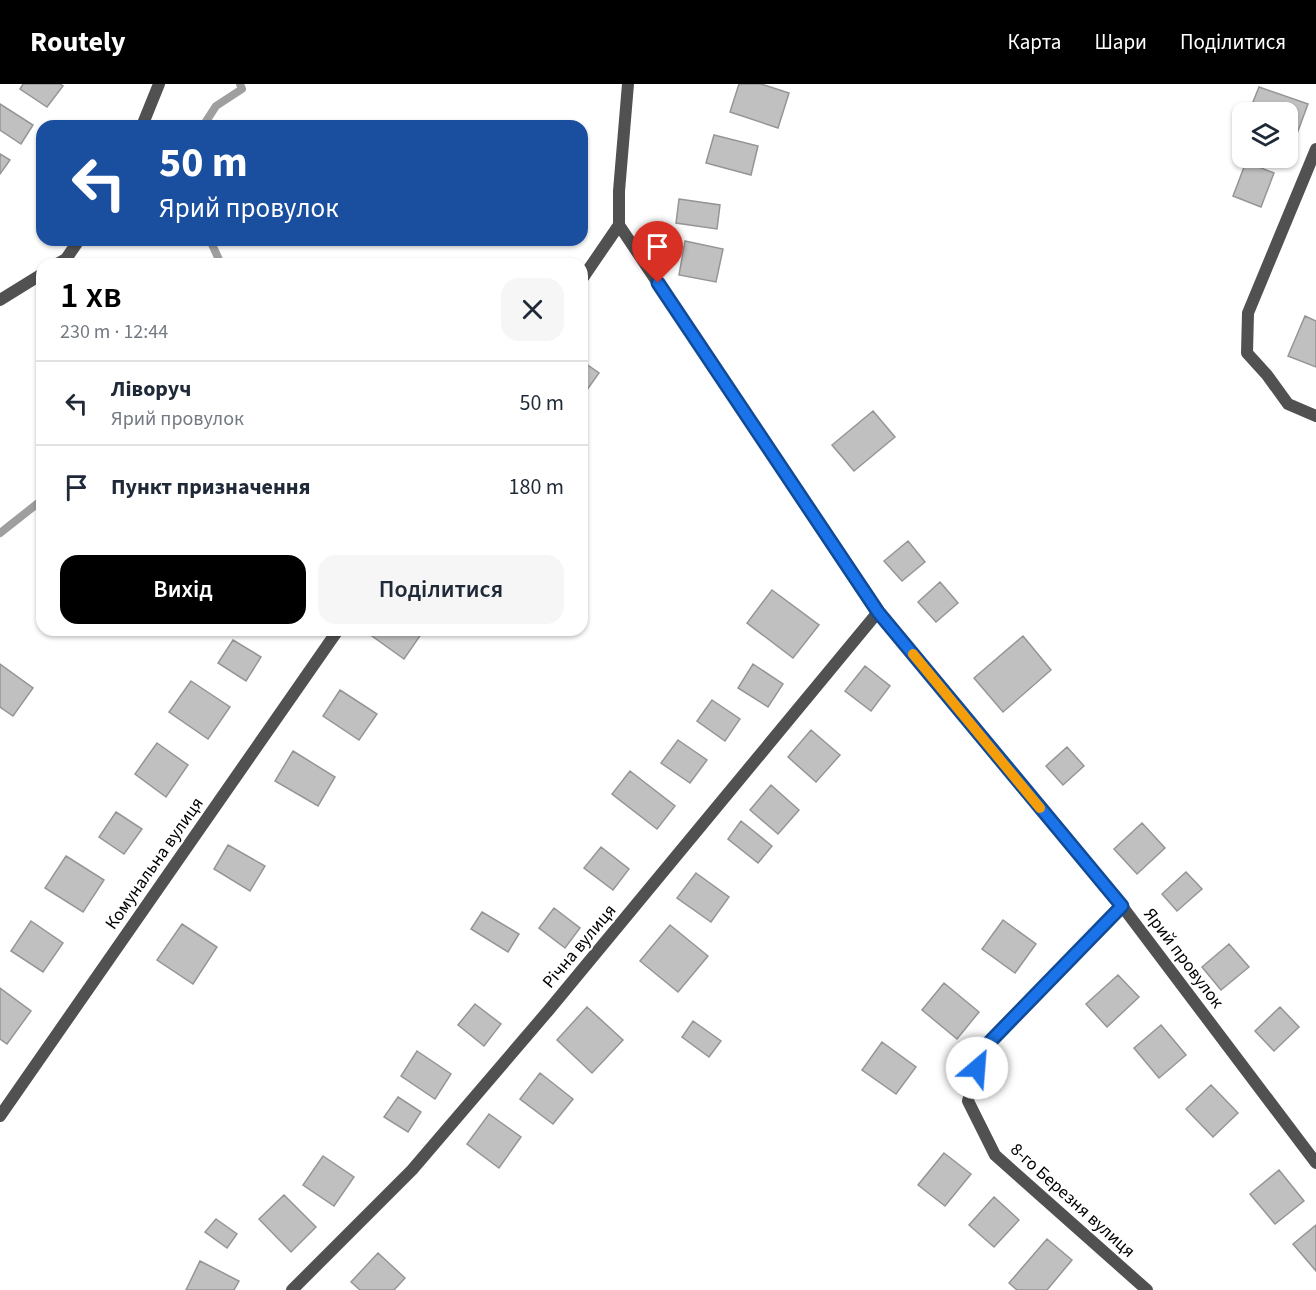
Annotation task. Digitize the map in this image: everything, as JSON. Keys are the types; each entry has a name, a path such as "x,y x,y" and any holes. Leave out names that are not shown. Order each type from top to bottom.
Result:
{"street":[{"path":"144,120 159,84"},
{"path":"588,270 620,225 619,191 628,84"},
{"path":"1316,150 1248,313 1247,353 1267,375 1288,404 1316,416"},
{"name":"Ярий провулок","path":"620,225 878,612 1122,906 1316,1163"},
{"path":"0,300 36,278"},
{"name":"Річна вулиця","path":"292,1290 419,1161 548,1011 878,612"},
{"name":"Комунальна вулиця","path":"0,1116 334,636"},
{"name":"8-го Березня вулиця","path":"1122,906 981,1051 968,1101 995,1155 1147,1290"}],"building":[{"path":"23,84 60,84 63,86 47,107 20,89"},
{"path":"739,84 761,84 789,93 778,128 730,112"},
{"path":"1259,87 1308,104 1298,131 1298,102 1253,102"},
{"path":"0,104 33,125 21,144 0,130"},
{"path":"714,135 758,146 751,175 706,163"},
{"path":"0,154 10,160 0,174"},
{"path":"1244,168 1261,168 1274,173 1261,207 1233,196"},
{"path":"679,199 720,205 717,229 676,223"},
{"path":"685,241 723,249 716,282 679,275"},
{"path":"1305,316 1316,321 1316,367 1288,356"},
{"path":"588,365 599,373 588,389"},
{"path":"873,411 895,437 854,471 832,445"},
{"path":"908,541 925,562 902,581 884,561"},
{"path":"940,582 958,603 936,622 918,602"},
{"path":"772,590 819,625 793,658 747,623"},
{"path":"372,636 420,636 404,659"},
{"path":"1023,636 1051,670 1003,712 974,678"},
{"path":"233,640 261,657 246,681 218,663"},
{"path":"0,664 33,688 13,716 0,707"},
{"path":"753,664 783,684 768,707 738,688"},
{"path":"865,666 890,686 871,711 845,691"},
{"path":"191,681 230,707 208,739 169,712"},
{"path":"340,690 377,714 359,740 323,716"},
{"path":"712,700 740,719 725,741 697,721"},
{"path":"811,730 840,755 816,782 788,757"},
{"path":"678,740 707,760 690,783 661,763"},
{"path":"157,743 188,765 166,797 135,774"},
{"path":"1067,747 1084,766 1063,785 1046,766"},
{"path":"293,751 335,777 318,806 275,781"},
{"path":"630,771 675,806 657,829 612,794"},
{"path":"771,785 799,810 778,834 750,810"},
{"path":"116,812 142,829 124,854 99,837"},
{"path":"741,821 772,846 758,863 728,839"},
{"path":"1142,823 1165,848 1137,874 1114,849"},
{"path":"228,845 265,866 250,891 214,869"},
{"path":"601,847 629,869 613,890 584,868"},
{"path":"66,856 104,880 83,912 45,888"},
{"path":"1186,872 1202,889 1177,911 1162,894"},
{"path":"696,873 729,897 711,922 677,898"},
{"path":"554,908 580,928 565,948 539,928"},
{"path":"482,912 519,934 508,952 471,929"},
{"path":"1003,920 1036,944 1015,973 982,949"},
{"path":"31,921 63,943 43,972 11,951"},
{"path":"182,924 217,947 193,984 157,960"},
{"path":"670,925 708,956 678,992 640,961"},
{"path":"1229,944 1249,967 1221,990 1202,967"},
{"path":"1118,975 1139,997 1107,1027 1086,1004"},
{"path":"944,983 979,1012 957,1039 922,1010"},
{"path":"0,988 31,1011 7,1044 0,1039"},
{"path":"475,1004 501,1024 484,1046 458,1025"},
{"path":"587,1007 623,1040 592,1073 557,1040"},
{"path":"1280,1007 1299,1027 1274,1051 1255,1031"},
{"path":"693,1021 721,1041 709,1057 682,1037"},
{"path":"1161,1025 1186,1055 1159,1078 1134,1048"},
{"path":"882,1042 916,1067 896,1094 862,1070"},
{"path":"417,1051 451,1074 435,1099 401,1076"},
{"path":"540,1073 573,1099 553,1124 520,1099"},
{"path":"1211,1085 1238,1113 1213,1137 1186,1109"},
{"path":"398,1097 421,1112 408,1132 384,1117"},
{"path":"489,1114 521,1137 499,1168 467,1144"},
{"path":"944,1153 971,1174 945,1206 918,1185"},
{"path":"323,1156 354,1177 334,1206 303,1185"},
{"path":"1279,1170 1304,1201 1275,1224 1250,1194"},
{"path":"284,1195 316,1227 291,1252 259,1219"},
{"path":"994,1197 1019,1220 994,1247 969,1225"},
{"path":"216,1219 237,1234 227,1248 205,1232"},
{"path":"1316,1225 1316,1271 1293,1244"},
{"path":"1047,1239 1072,1260 1047,1290 1017,1290 1009,1283"},
{"path":"378,1253 405,1278 394,1290 360,1290 351,1282"},
{"path":"200,1261 239,1281 234,1290 186,1290"}],"waterway":[{"path":"207,120 216,106 242,89 240,84"},
{"path":"213,246 218,258"},
{"path":"0,533 36,505"}],"slow traffic":[{"path":"913,654 1040,808"}],"route":[{"path":"658,283 878,612 1122,906 981,1051 977,1068"}]}
